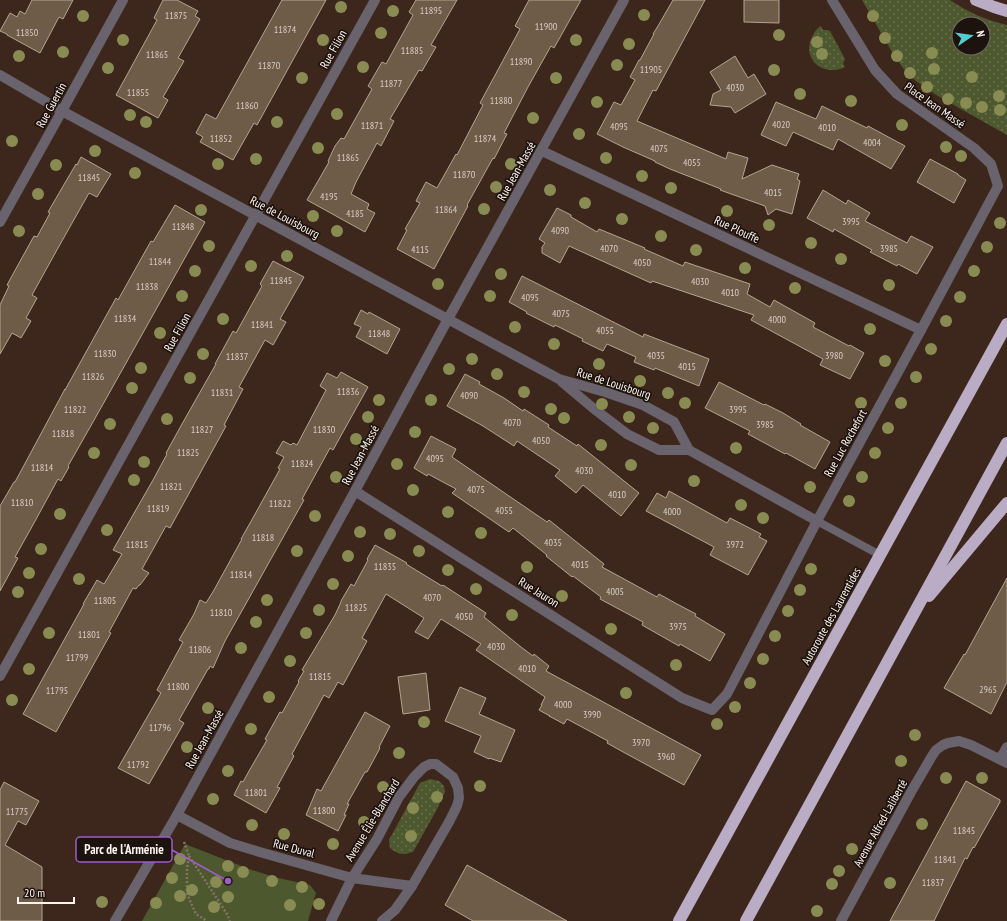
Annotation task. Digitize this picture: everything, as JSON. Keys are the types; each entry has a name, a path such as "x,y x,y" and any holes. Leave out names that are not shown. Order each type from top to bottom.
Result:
{"highway":[{"path":"976,0 1007,11"},
{"name":"Autoroute des Laurentides","path":"679,921 1007,324"},
{"path":"746,921 1007,443"},
{"path":"911,617 1007,503"}],"street":[{"name":"Rue Guertin","path":"0,222 123,0"},
{"name":"Rue Filion","path":"0,676 375,0"},
{"name":"Rue Jean-Massé","path":"115,921 177,815 624,0"},
{"name":"Place Jean Massé","path":"832,0 875,70 896,94 974,148 991,164 998,186"},
{"name":"Rue de Louisbourg","path":"0,76 256,216 560,379 643,405 674,422 688,450"},
{"name":"Rue Plouffe","path":"542,151 921,330"},
{"name":"Rue Luc Rochefort","path":"712,710 727,694 817,521 998,186"},
{"name":"Rue de Louisbourg","path":"560,379 592,408 627,434 659,450 688,450 817,521"},
{"name":"Rue Jauron","path":"355,491 682,698 712,710"},
{"name":"Avenue Alfred-Laliberté","path":"841,921 936,750 948,743 959,741 1004,761"},
{"path":"1004,761 1007,747"},
{"name":"Avenue Élie-Blanchard","path":"331,921 352,878 377,839 400,796 414,777 424,767 430,764 436,764 453,777 458,788 459,798 457,806 412,886 395,910 382,921"},
{"name":"Rue Duval","path":"177,815 230,842 263,853 352,878 412,886"}],"lane":[{"path":"817,521 880,556"}],"path":[{"path":"184,842 189,856 228,914 230,921"},
{"path":"189,856 187,869 187,894 196,914 207,921"}],"green space":[{"path":"862,0 950,0 980,16 951,16 951,56 991,56 991,21 1007,25 1007,135 938,96 916,81 903,68"},
{"path":"821,26 823,30 830,31 845,59 843,64 845,67 837,70 829,70 816,64 812,58 809,51 810,43 813,35"},
{"path":"430,779 439,781 444,786 445,792 413,852 403,854 398,853 390,848 389,840 420,783"},
{"path":"185,844 249,869 274,877 310,885 316,893 308,921 142,921"}],"building":[{"path":"32,0 73,0 63,19 59,17 40,53 0,31 10,13 17,17 20,11 25,14"},
{"path":"163,0 177,0 198,11 195,16 200,19 178,58 184,61 163,97 168,100 158,118 116,95 157,20 154,18"},
{"path":"282,0 326,0 257,125 254,123 233,160 200,142 203,137 196,133 206,114 216,119"},
{"path":"416,0 457,0 431,45 436,47 422,71 419,70 390,119 394,121 381,146 377,143 351,194 369,204 367,209 375,213 365,232 307,200 329,162 328,161 335,146 341,138 344,139 372,89 368,86 382,62 386,64 413,15 409,12"},
{"path":"529,0 581,0 554,48 551,46 528,87 504,133 507,134 467,205 468,206 434,269 397,249 407,230 405,229 420,203 416,201 426,182 437,188 456,154 457,155 483,105 480,103 520,29 515,26"},
{"path":"673,0 705,0 656,91 653,90 637,121 726,159 728,152 748,158 742,179 772,165 799,174 797,179 800,181 792,214 776,209 768,215 765,206 720,190 721,189 670,169 597,134 614,102 621,105 635,80 630,77"},
{"path":"744,0 779,0 779,23 744,22"},
{"path":"735,56 748,78 754,74 766,94 735,113 731,107 710,105 713,94 721,90 710,72"},
{"path":"776,102 816,119 822,106 867,128 868,126 905,146 891,169 838,139 833,150 793,132 786,146 761,135"},
{"path":"81,157 111,174 97,197 89,193 32,295 37,298 26,318 31,321 21,338 12,333 0,354 0,305 9,286 7,285 34,236 37,237 50,213 48,212"},
{"path":"930,159 966,180 954,203 917,182"},
{"path":"823,190 846,204 848,200 870,213 865,221 907,243 911,236 933,247 917,274 898,264 897,266 870,252 872,250 834,229 833,232 807,218"},
{"path":"175,205 205,222 61,481 58,479 15,557 18,558 0,591 0,506 15,482 116,298 118,300 151,241 153,242"},
{"path":"557,208 571,215 571,217 597,232 599,229 683,266 685,262 750,284 747,294 770,307 774,300 815,323 813,327 864,353 850,379 820,365 823,359 751,320 754,315 652,281 651,283 569,246 560,263 542,253 542,247 545,243 539,239"},
{"path":"273,261 304,277 280,319 286,322 273,345 265,340 239,387 243,389 224,425 226,426 170,528 166,526 142,569 149,573 136,589 133,588 109,632 111,633 56,732 23,714 97,580 104,584 122,554 113,550 153,480 167,454 166,453 233,331 236,333 262,286 260,284"},
{"path":"522,276 643,337 644,334 709,359 699,386 655,368 654,370 634,362 636,357 607,344 603,351 582,341 583,339 555,325 554,327 526,313 527,312 509,302"},
{"path":"361,310 368,314 369,312 400,329 387,354 356,337 361,327 354,324"},
{"path":"341,372 368,387 333,450 330,448 302,499 304,500 225,641 213,668 210,666 208,669 179,720 184,723 149,784 118,768 161,693 157,690 183,642 179,640 200,600 206,603 214,590 280,469 278,468 284,457 276,453 283,441 291,445 293,443 297,445 326,390 320,386 327,373 337,378"},
{"path":"465,374 480,382 479,384 523,411 524,409 549,425 548,427 577,446 578,444 639,493 621,516 583,485 576,493 555,476 560,470 517,441 514,446 483,426 447,406"},
{"path":"719,382 783,413 801,424 800,425 830,442 815,469 748,434 750,431 705,408"},
{"path":"431,436 456,449 452,457 547,522 549,520 604,564 602,567 657,597 659,594 696,614 695,616 725,634 710,661 680,644 679,646 642,625 643,622 600,599 601,597 573,576 572,577 513,528 509,532 452,493 456,489 428,474 427,476 414,468"},
{"path":"669,491 727,523 730,518 761,534 759,537 767,541 748,575 710,555 714,547 646,511 657,493 666,498"},
{"path":"375,545 407,563 406,564 442,586 443,585 486,613 484,617 521,647 533,656 534,654 549,666 546,671 701,755 684,785 607,743 608,741 567,719 564,724 539,710 545,697 476,650 481,644 441,619 428,639 415,632 424,618 386,594 362,638 367,641 343,685 338,682 329,698 324,695 292,754 294,756 277,787 280,788 266,813 234,795 241,781 243,782 267,740 265,739 280,712 282,713 299,682 298,681 304,671 302,670 335,615 351,584 354,586"},
{"path":"1007,578 1007,682 991,714 944,688 964,654 965,655"},
{"path":"426,673 430,710 403,714 398,677"},
{"path":"460,687 486,698 479,714 515,730 501,762 489,759 474,752 481,736 445,721"},
{"path":"365,712 390,726 367,772 365,772 347,804 349,804 344,815 346,815 338,831 306,815 317,789 321,791"},
{"path":"966,781 1000,800 1000,802 974,848 973,847 967,859 965,858 934,921 890,921"},
{"path":"4,782 39,801 26,825 18,821 5,845 42,867 42,921 0,921 0,790"},
{"path":"467,865 567,921 473,921 445,905"}],"place":[{"name":"Parc de l'Arménie","path":"228,881"}]}
